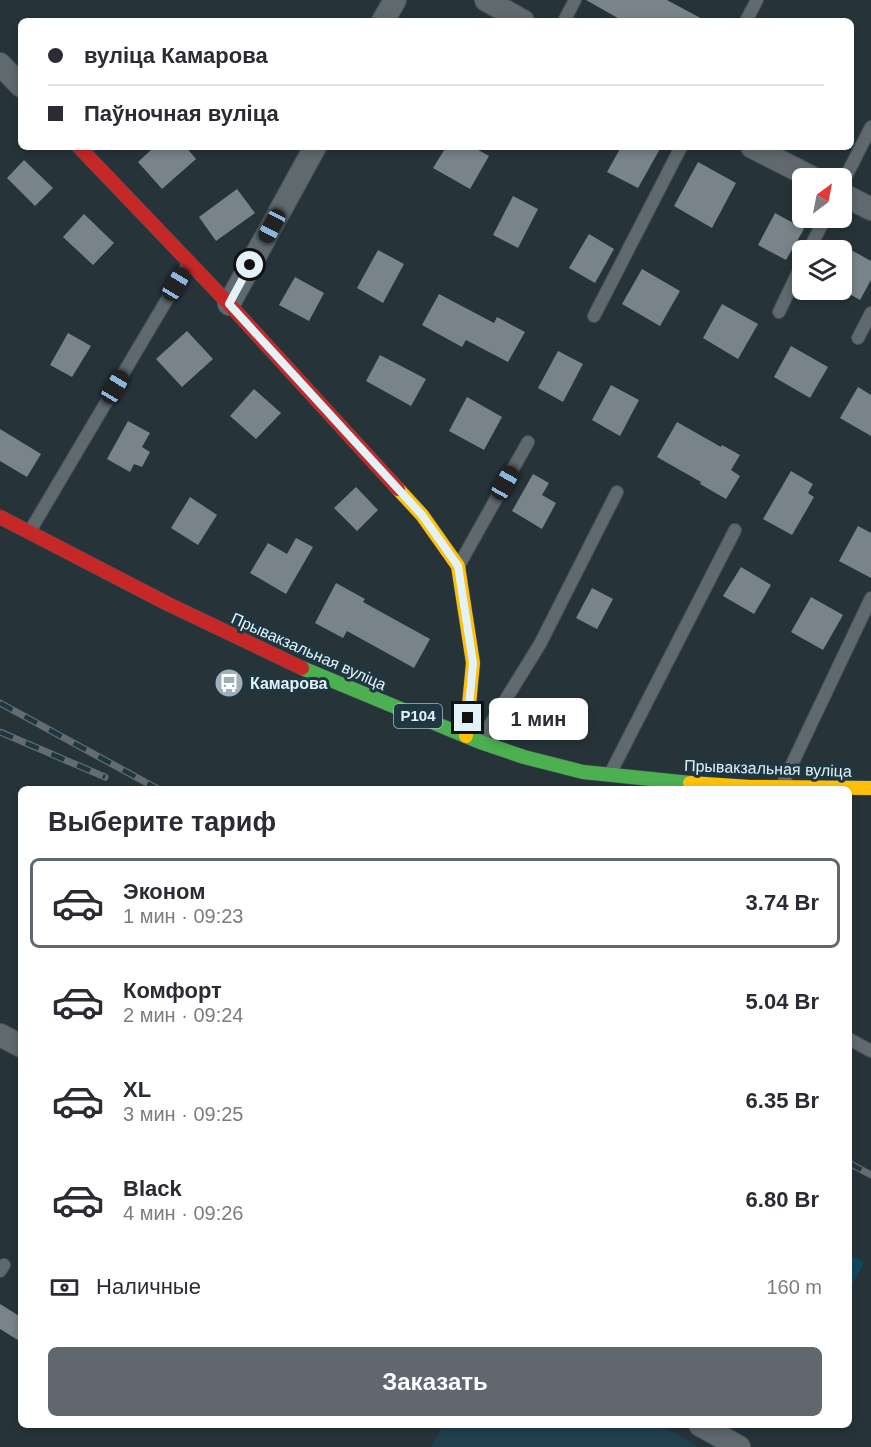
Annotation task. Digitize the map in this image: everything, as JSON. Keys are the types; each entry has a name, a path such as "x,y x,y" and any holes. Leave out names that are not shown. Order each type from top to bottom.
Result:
{"main road":[{"path":"82,150 229,304 422,515 458,566 473,663 466,736"},
{"name":"Прывакзальная вуліца","path":"0,517 168,604 304,669 524,758 583,777 609,776 761,786"},
{"name":"Прывакзальная вуліца","path":"852,788 871,788"}],"street":[{"path":"385,18 395,0"},
{"path":"486,0 519,18"},
{"path":"0,64 18,83"},
{"path":"229,304 313,150"},
{"path":"758,150 793,168"},
{"path":"852,199 871,209"},
{"path":"0,1035 18,1044"},
{"path":"705,1428 739,1447"}],"lane":[{"path":"566,18 575,0"},
{"path":"748,18 757,0"},
{"path":"850,168 871,127"},
{"path":"594,316 679,150"},
{"path":"30,531 188,263"},
{"path":"779,312 792,285"},
{"path":"858,338 871,313"},
{"path":"458,566 528,442"},
{"path":"480,742 540,644 617,492"},
{"path":"609,776 735,530"},
{"path":"781,786 871,598"},
{"path":"852,1041 871,1051"}],"shaded area":[{"path":"852,1256 864,1263 852,1284"},
{"path":"441,1428 666,1428 699,1447 431,1447"}],"building":[{"path":"586,0 667,0 700,18 618,18"},
{"path":"151,150 188,150 196,159 162,189 138,162"},
{"path":"444,150 478,150 489,156 470,189 433,168"},
{"path":"619,150 659,150 638,188 607,172"},
{"path":"24,160 53,188 35,206 7,178"},
{"path":"698,162 736,183 712,228 674,206"},
{"path":"237,189 255,213 216,241 199,217"},
{"path":"513,196 538,209 518,248 493,235"},
{"path":"775,213 792,222 792,228 804,229 798,240 792,240 792,250 786,260 758,245"},
{"path":"84,214 114,243 93,265 63,237"},
{"path":"589,234 614,249 595,283 569,268"},
{"path":"378,250 404,264 383,303 357,288"},
{"path":"852,251 871,261 871,280 860,300 852,296"},
{"path":"642,269 680,291 660,326 622,304"},
{"path":"295,277 324,293 309,321 279,305"},
{"path":"439,294 494,323 497,317 525,332 508,362 466,340 462,347 422,325"},
{"path":"722,304 758,324 738,359 703,338"},
{"path":"187,331 213,359 182,387 156,359"},
{"path":"68,333 91,346 72,377 50,365"},
{"path":"791,346 828,367 810,398 774,377"},
{"path":"558,351 583,364 563,402 538,388"},
{"path":"380,355 426,379 411,406 366,381"},
{"path":"611,385 639,400 620,436 592,420"},
{"path":"858,387 871,395 871,436 840,418"},
{"path":"254,389 281,413 256,439 230,416"},
{"path":"467,397 502,417 484,450 449,431"},
{"path":"128,421 150,433 142,447 150,452 142,467 134,464 130,472 107,459"},
{"path":"677,422 740,455 731,470 740,476 726,499 657,457"},
{"path":"0,429 41,454 27,477 0,461"},
{"path":"791,471 813,484 808,493 814,497 792,535 763,519"},
{"path":"533,474 549,483 542,495 556,503 542,529 512,511"},
{"path":"356,487 378,510 357,531 334,508"},
{"path":"190,497 217,515 198,545 171,528"},
{"path":"858,526 871,533 871,578 839,561"},
{"path":"296,538 313,547 286,594 250,573 268,543 287,554"},
{"path":"741,567 771,585 754,614 723,596"},
{"path":"336,583 365,599 363,602 430,639 414,668 347,631 343,638 315,623"},
{"path":"592,588 613,599 597,629 576,618"},
{"path":"811,597 843,615 823,650 791,632"},
{"path":"0,1304 18,1315 18,1340 0,1329"}],"railway":[{"path":"0,703 152,786"},
{"path":"0,732 105,777"},
{"path":"852,1165 871,1175"}],"traffic: fast":[{"path":"302,668 480,742 524,757 583,772 690,783"}],"traffic: slow":[{"path":"398,489 422,515 458,566 473,663 466,736"},
{"path":"690,783 735,786"},
{"path":"852,788 871,788"}],"traffic: jam":[{"path":"82,150 229,304 398,489"},
{"path":"0,517 168,604 302,668"}],"place":[{"name":"Камарова","path":"229,683"}],"route":[{"path":"250,265 229,304 422,515 458,566 473,663 468,718"}]}
